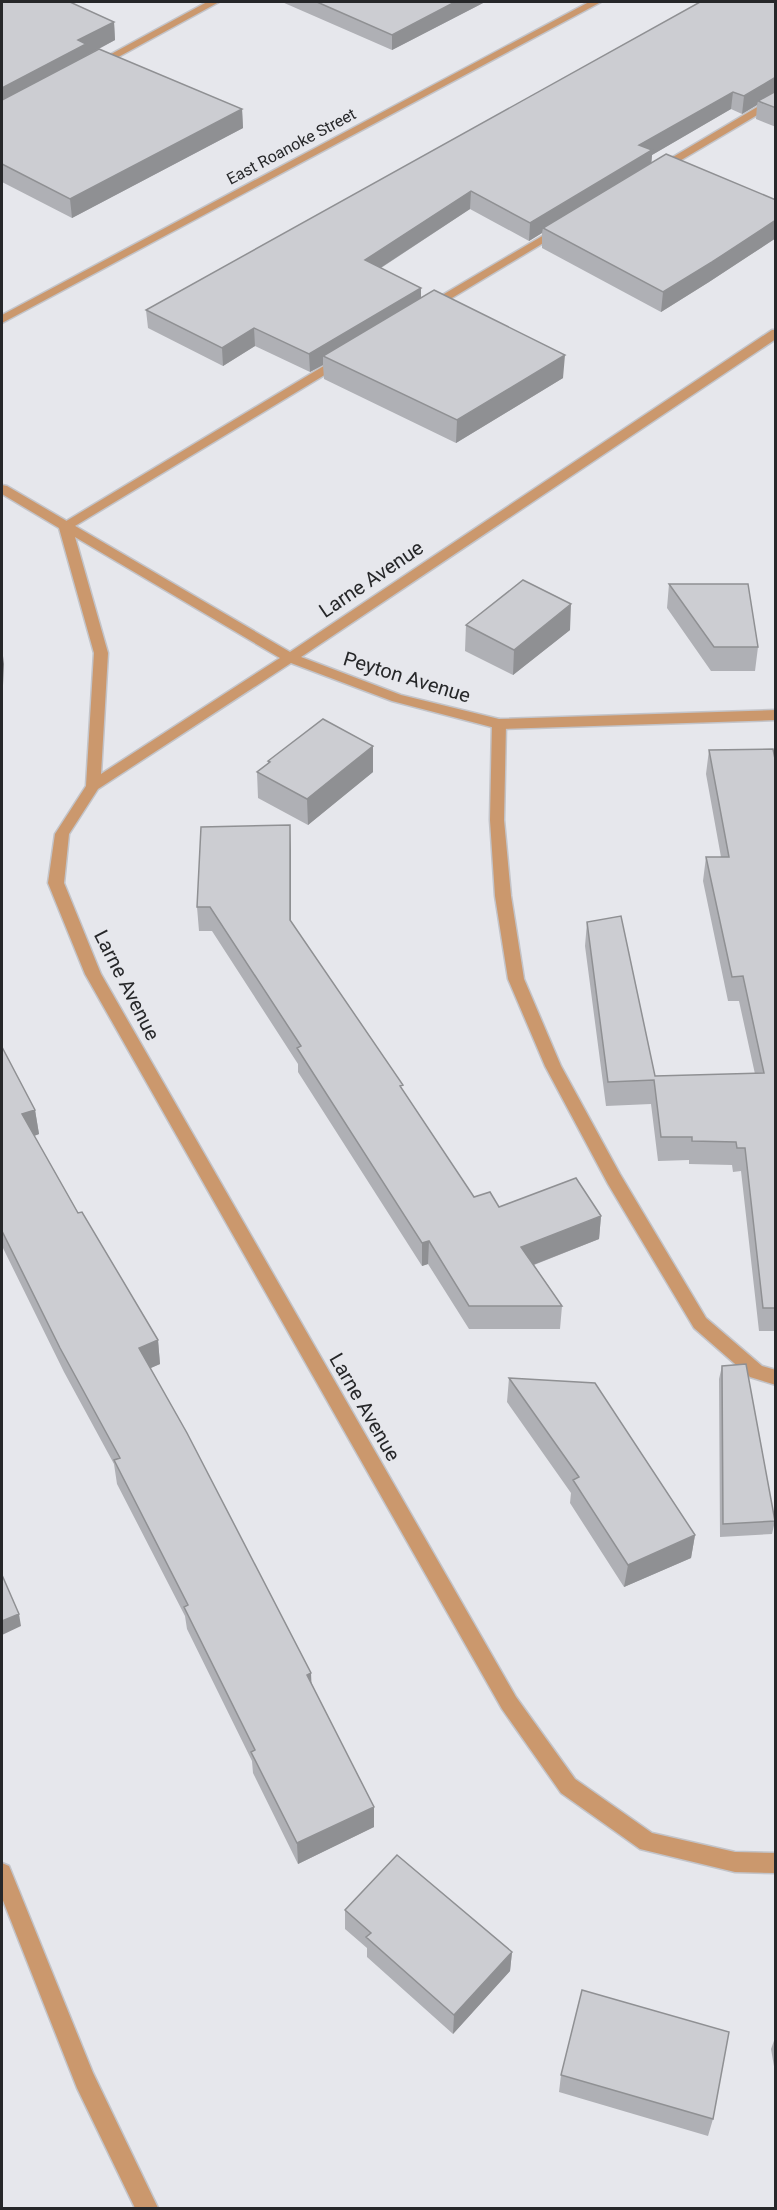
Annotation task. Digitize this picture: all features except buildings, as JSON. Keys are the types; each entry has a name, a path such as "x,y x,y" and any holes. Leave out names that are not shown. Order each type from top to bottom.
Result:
{"street":[{"path":"82,73 214,2"},
{"name":"East Roanoke Street","path":"2,320 596,2"},
{"path":"643,179 776,99"},
{"path":"418,314 571,222"},
{"name":"Larne Avenue","path":"776,333 290,658 93,786 62,834 56,883 93,974 509,1702 568,1786 647,1842 735,1862 776,1863"},
{"path":"93,786 101,653 65,526 357,351"},
{"name":"Peyton Avenue","path":"2,489 290,658 397,698 499,724 776,715"},
{"path":"499,724 497,820 503,896 516,979 559,1076 614,1179 700,1323 756,1372 776,1378"},
{"path":"2,1873 85,2080 147,2208"}]}
